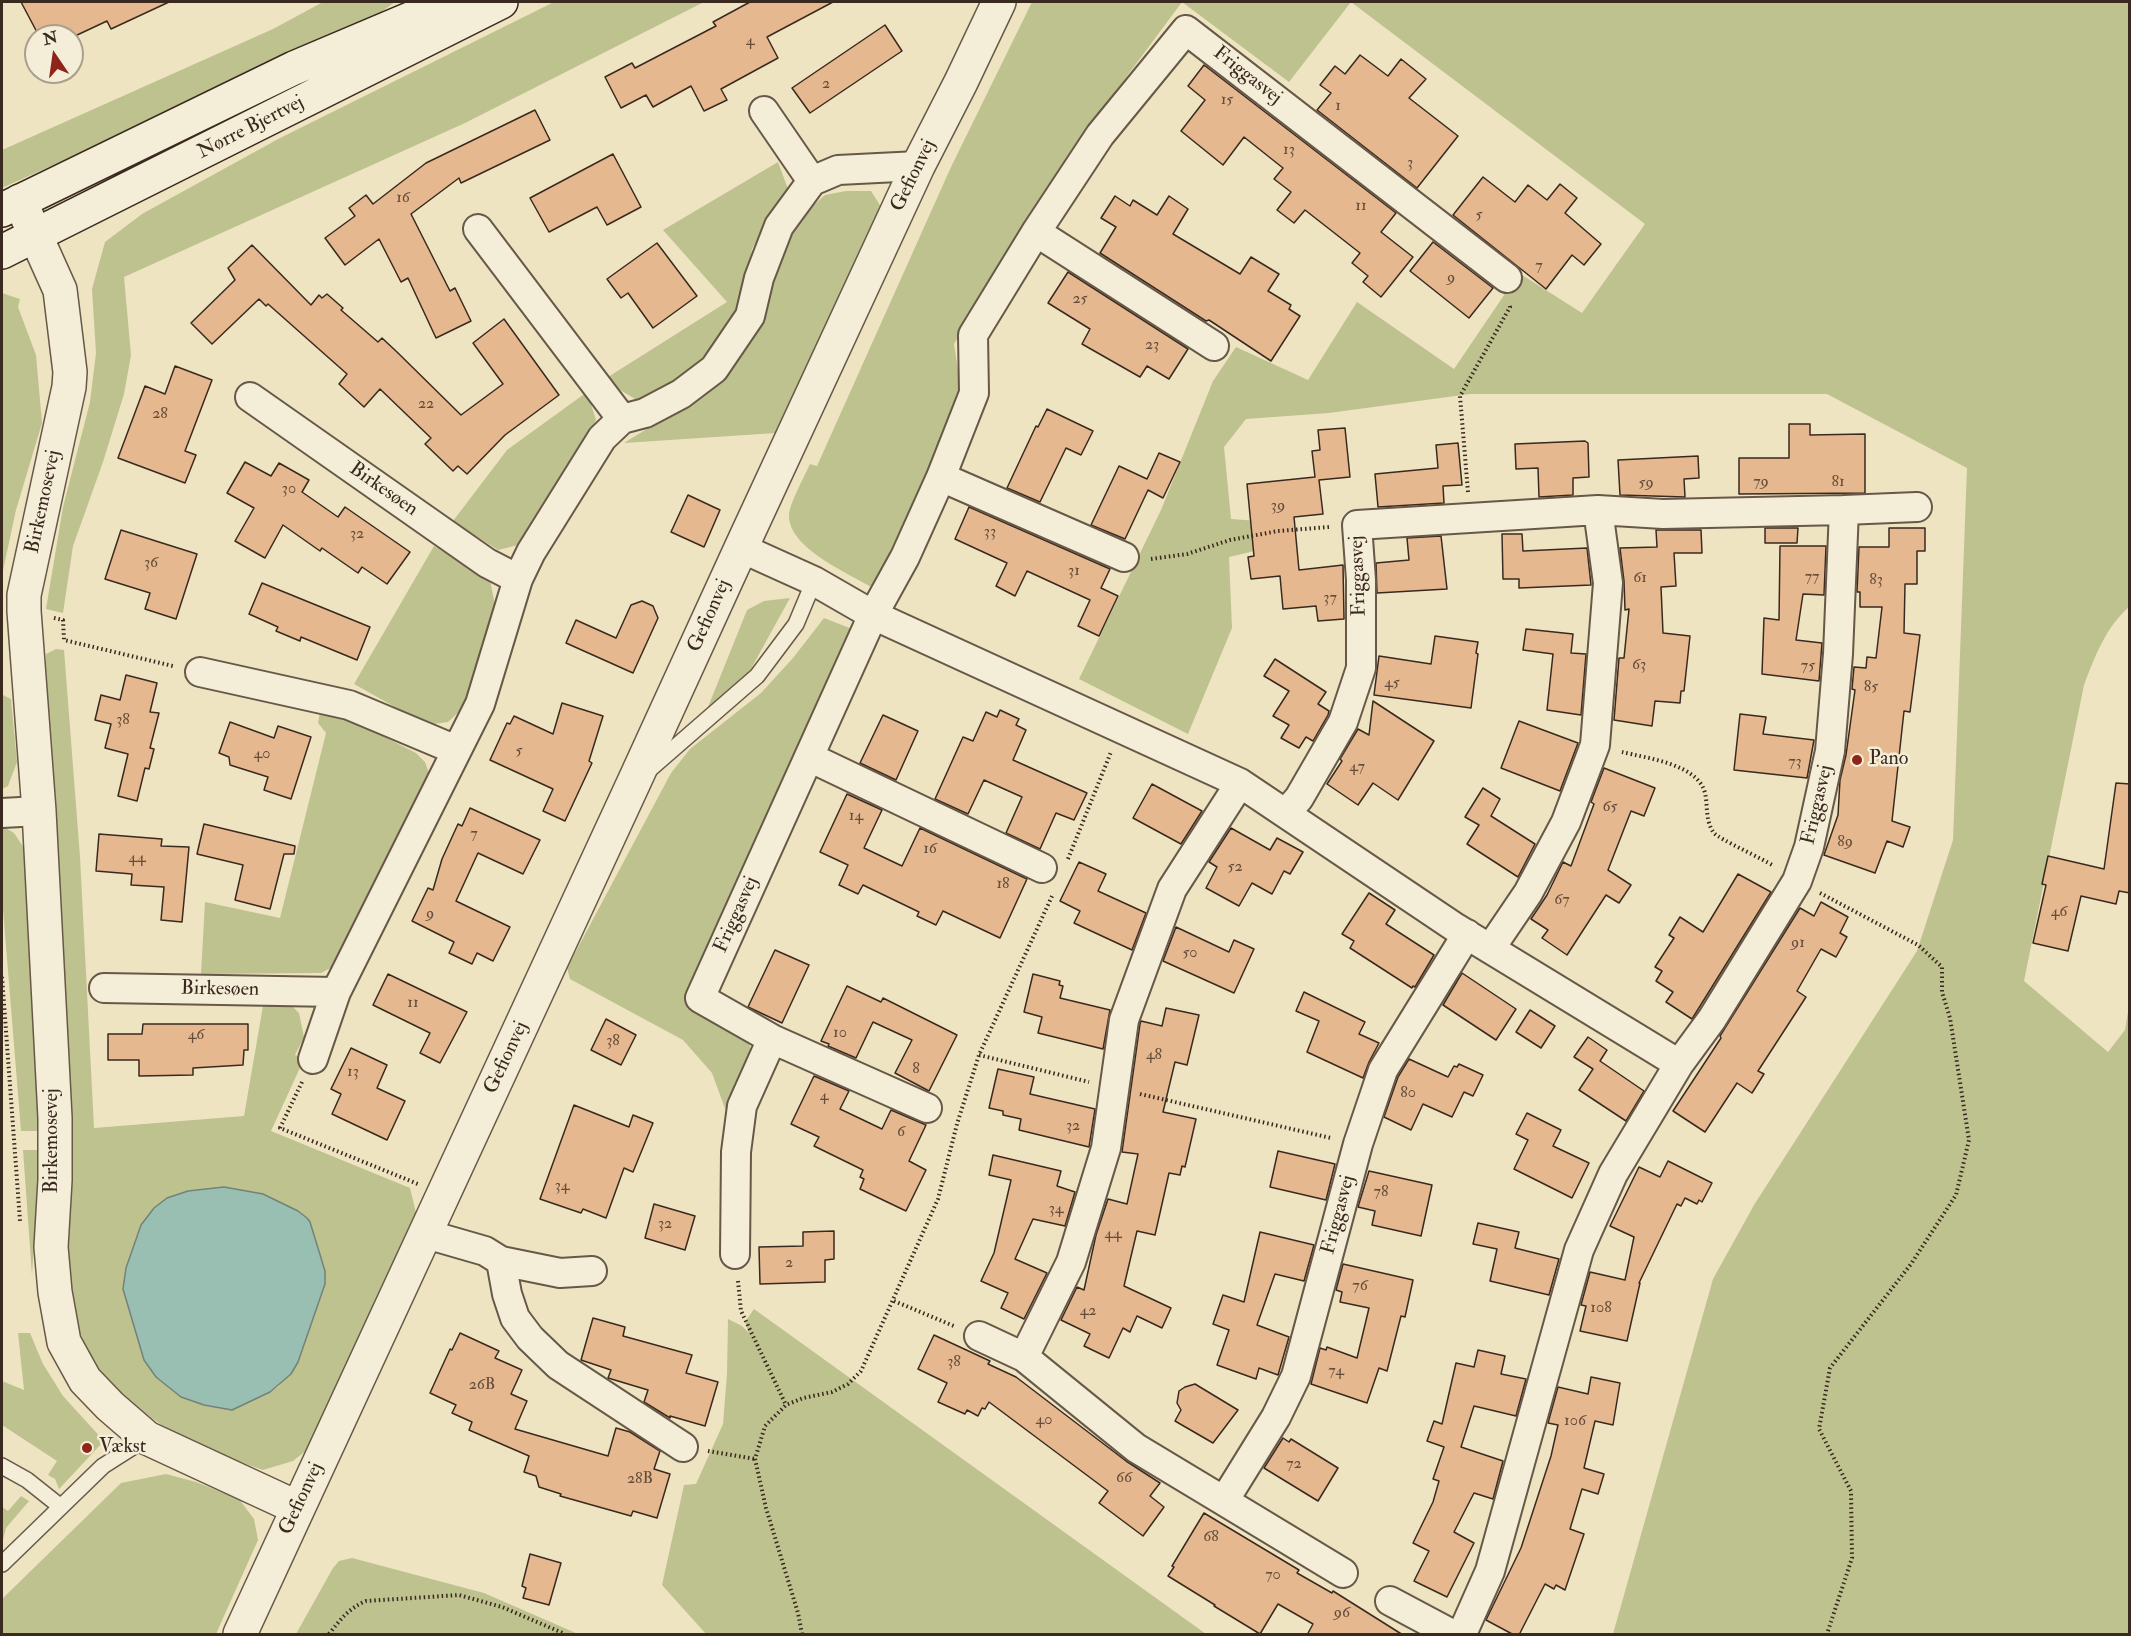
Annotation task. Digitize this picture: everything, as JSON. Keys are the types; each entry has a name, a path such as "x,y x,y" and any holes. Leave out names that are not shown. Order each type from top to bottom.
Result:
{"street":[{"name":"Nørre Bjertvej","path":"11,206 294,68 450,2"},
{"name":"Nørre Bjertvej","path":"2,252 501,2"},
{"name":"Gefionvej","path":"240,1635 918,166 999,2"},
{"name":"Friggasvej","path":"927,1108 772,1039 700,998 873,615 905,557 941,477 974,393 973,335 1036,232 1100,135 1186,30 1507,278"},
{"path":"764,111 812,181"},
{"path":"313,1059 336,992 480,704 518,579 531,552 602,438 622,419 645,413 672,398 714,369 750,316 759,278 779,226 812,181 838,170 918,166"},
{"name":"Birkemosevej","path":"11,206 36,236 60,290 70,372 69,387 24,595 39,811 55,1118 55,1180 51,1246 55,1292 64,1342 85,1380 110,1406 147,1438 298,1508"},
{"path":"478,229 622,419"},
{"path":"1036,232 1214,346"},
{"name":"Birkesøen","path":"250,397 487,563 518,579"},
{"path":"941,477 1124,556"},
{"name":"Friggasvej","path":"1286,813 1299,798 1343,722 1361,668 1357,525 1598,510 1663,514 1917,507"},
{"name":"Friggasvej","path":"1224,1502 1276,1417 1296,1376 1358,1144 1383,1070 1478,941 1528,893 1566,822 1595,745 1608,583 1598,510"},
{"name":"Friggasvej","path":"1462,1635 1490,1571 1579,1250 1613,1174 1679,1064 1712,1019 1797,880 1809,847 1830,751 1838,654 1844,510"},
{"path":"741,548 814,581 873,615 1240,783 1478,941 1679,1064"},
{"path":"201,672 349,705 456,750"},
{"path":"809,757 1054,873"},
{"path":"1024,1357 1071,1262 1106,1148 1124,1020 1172,889 1240,783"},
{"path":"2,813 39,811"},
{"name":"Birkesøen","path":"104,988 336,992"},
{"path":"735,1254 736,1152 742,1106 772,1039"},
{"path":"426,1234 485,1251 501,1261 560,1273 592,1271"},
{"path":"501,1261 507,1294 515,1318 530,1338 558,1365 683,1448"},
{"path":"979,1336 1024,1357 1136,1448 1343,1573"},
{"path":"1390,1601 1452,1635"}],"lane":[{"path":"634,782 757,676 796,624 814,581"},
{"path":"2,1564 103,1466 147,1438"},
{"path":"2,1466 27,1480 61,1507"}],"path":[{"path":"1470,517 1460,396 1510,307 1507,278"},
{"path":"1124,556 1150,559 1187,554 1230,540 1278,531 1357,525"},
{"path":"24,611 63,620 64,640 201,672"},
{"path":"802,1635 798,1613 766,1508 755,1459 765,1426 786,1405 803,1398 832,1392 848,1384 861,1371 938,1199 957,1124 979,1055 1054,873 1120,729"},
{"path":"1595,745 1684,769 1697,779 1704,789 1709,825 1716,835 1918,945 1942,967 1942,992 1950,1018 1969,1140 1956,1195 1911,1264 1830,1368 1819,1429 1851,1491 1852,1558 1827,1635"},
{"path":"979,1055 1358,1144"},
{"path":"313,1059 280,1128 443,1195"},
{"path":"735,1254 741,1311 786,1405"},
{"path":"894,1300 979,1336"},
{"path":"683,1448 755,1459"},
{"path":"329,1635 344,1615 366,1600 459,1595 502,1607 565,1635"}],"green space":[{"path":"323,2 395,2 361,27 2,188 2,150 273,29"},
{"path":"554,2 704,2 465,123 124,277 131,355 124,394 73,546 63,613 46,609 63,507 90,402 96,353 92,289 105,242 142,214 280,138"},
{"path":"1032,2 1182,2 1110,99 1041,202 954,344 962,397 873,588 835,567 809,549 791,527 790,510 810,464 817,466 951,167"},
{"path":"1182,2 1351,2 1289,82"},
{"path":"1351,2 2129,2 2129,607 2108,633 2084,685 2024,981 2108,1052 2125,1030 2129,1006 2129,1634 1613,1634 1713,1279 1754,1205 1917,951 1953,840 1967,468 1827,394 1470,394 1329,413 1246,419 1224,447 1231,519 1285,523 1288,543 1229,557 1232,628 1188,734 1079,679 1161,510 1213,381 1236,347 1308,380 1357,302 1454,369 1519,273 1582,313 1645,224"},
{"path":"778,162 788,189 774,208 752,249 744,298 723,340 695,374 642,403 620,390 608,377 727,302 663,230"},
{"path":"846,191 871,191 883,210 776,433 624,443 694,400 733,366 758,330 768,290 797,220 825,195"},
{"path":"2,293 20,299 18,307 36,355 42,423 16,510 2,575"},
{"path":"587,392 596,420 587,439 518,545 498,550 453,521 507,450"},
{"path":"434,546 490,580 495,605 464,707 448,722 427,725 354,684"},
{"path":"790,598 747,676 706,712 747,610 764,601"},
{"path":"824,618 860,632 687,1008 748,1041 754,1058 727,1114 712,1073 683,1040 570,979 567,968 671,773 690,749 761,693 793,658"},
{"path":"56,649 64,650 80,857 94,1128 244,1116 264,1000 292,1006 299,1013 304,1037 295,1055 304,1059 271,1131 410,1188 417,1217 308,1449 293,1461 263,1470 189,1444 114,1392 86,1348 70,1306 44,732 46,654","holes":["154,1208 307,1218 325,1271 279,1386 232,1410 126,1268 141,1225"]},
{"path":"2,674 3,695 11,699 17,762 8,786 2,789"},
{"path":"320,712 347,718 416,753 425,762 430,776 342,962 321,973 201,974 205,902 280,918 326,733 318,723"},
{"path":"2,826 14,833 26,851 41,1131 21,1131 2,897"},
{"path":"23,1150 40,1150 32,1275"},
{"path":"754,1309 1206,1634 706,1634 662,1585 684,1485 696,1484 723,1424 728,1319 742,1326 749,1333 745,1322"},
{"path":"18,1333 30,1333 43,1364 63,1396 104,1441 59,1489 55,1479 48,1475 57,1461 2,1425 2,1381 24,1390"},
{"path":"166,1474 196,1482 239,1499 254,1519 258,1540 216,1634 2,1634 2,1599 121,1483"},
{"path":"21,1496 29,1501 6,1528 2,1544 2,1507 8,1511"},
{"path":"352,1558 484,1593 578,1634 296,1634 333,1568 339,1561"}],"water":[{"path":"224,1187 263,1194 298,1211 307,1218 325,1271 325,1284 298,1362 291,1374 270,1392 232,1410 204,1405 181,1397 156,1377 144,1360 123,1289 126,1268 141,1225 154,1208 167,1198 188,1191"}],"building":[{"path":"21,2 169,2 111,29 107,21 84,32 84,24 33,24"},
{"path":"750,2 833,2 767,37 778,58 721,89 727,100 704,111 691,86 653,107 646,95 621,108 605,77 632,63 635,68 716,26 713,22"},
{"path":"885,25 902,51 810,113 792,88"},
{"path":"1360,55 1388,76 1401,59 1426,79 1409,98 1458,136 1417,188 1317,110 1331,93 1320,85 1335,66 1345,74"},
{"path":"1204,65 1396,213 1381,232 1413,257 1381,297 1363,282 1368,276 1352,263 1360,253 1305,210 1294,223 1277,210 1291,192 1274,179 1283,168 1244,137 1223,165 1181,131 1205,100 1188,86"},
{"path":"535,110 550,140 461,183 459,178 411,214 450,291 455,288 471,321 436,338 408,278 401,282 379,239 345,265 325,238 355,216 349,208 366,195 373,204 426,163"},
{"path":"613,154 641,207 607,225 597,207 549,232 530,198"},
{"path":"1483,177 1515,202 1528,185 1547,200 1560,184 1577,198 1565,213 1601,244 1584,265 1572,255 1546,289 1453,215"},
{"path":"1115,196 1130,206 1133,200 1157,215 1169,196 1188,209 1173,234 1240,274 1251,257 1279,274 1268,291 1291,305 1289,309 1300,316 1271,361 1100,253 1116,227 1101,218"},
{"path":"1433,242 1493,288 1469,318 1410,271"},
{"path":"657,243 697,296 653,328 628,293 621,298 607,279"},
{"path":"252,245 311,305 319,295 322,298 327,294 343,308 341,310 378,342 382,338 461,415 503,384 473,343 504,319 559,395 505,435 467,474 458,466 453,471 425,444 431,438 380,389 364,407 339,384 347,374 268,304 266,306 259,299 212,344 191,323 235,280 228,268"},
{"path":"1068,272 1188,349 1169,379 1147,366 1140,377 1082,344 1090,329 1048,303"},
{"path":"175,366 212,380 185,451 196,455 185,483 118,458 145,386 165,394"},
{"path":"1047,409 1093,431 1081,455 1066,448 1040,502 1007,488 1036,426 1038,427"},
{"path":"1789,424 1810,424 1810,435 1865,434 1865,493 1739,494 1739,458 1789,458"},
{"path":"1345,428 1350,477 1319,480 1323,514 1294,517 1299,570 1343,565 1344,619 1318,621 1316,606 1283,609 1280,576 1251,579 1248,557 1254,556 1247,484 1315,477 1312,451 1320,450 1318,430"},
{"path":"1585,441 1588,443 1589,477 1573,478 1573,495 1539,497 1538,468 1516,469 1515,444"},
{"path":"1458,443 1462,485 1443,486 1444,503 1378,507 1375,474 1438,468 1436,445"},
{"path":"1159,453 1180,462 1163,498 1148,490 1125,539 1091,525 1119,466 1147,479"},
{"path":"1698,456 1699,478 1684,479 1685,497 1620,495 1618,460"},
{"path":"245,462 271,476 279,463 309,480 302,492 338,517 345,507 410,552 387,584 362,567 358,573 322,548 320,551 283,525 265,558 235,541 254,508 227,493"},
{"path":"688,495 720,510 704,547 671,532"},
{"path":"969,507 1110,569 1101,588 1118,596 1099,636 1078,626 1090,600 1027,571 1015,596 996,586 1007,563 955,539"},
{"path":"1765,528 1798,528 1797,543 1765,543"},
{"path":"1889,528 1925,528 1925,551 1917,551 1917,584 1905,584 1904,633 1920,635 1910,712 1904,711 1892,821 1910,827 1903,847 1887,841 1875,873 1824,855 1838,815 1840,780 1846,755 1855,690 1852,689 1854,667 1866,668 1867,657 1876,658 1882,607 1860,607 1860,592 1857,592 1859,547 1889,547"},
{"path":"121,530 197,554 176,619 145,609 150,593 105,579"},
{"path":"1656,530 1701,530 1702,553 1674,553 1676,586 1661,587 1663,633 1690,636 1684,691 1681,691 1680,703 1655,701 1652,726 1614,720 1619,658 1624,658 1629,609 1625,610 1620,548 1657,547"},
{"path":"1502,534 1522,534 1523,551 1587,548 1591,585 1519,588 1519,579 1503,579"},
{"path":"1441,536 1447,589 1377,593 1376,563 1409,560 1407,538"},
{"path":"1780,546 1826,546 1824,595 1803,594 1796,640 1822,643 1819,681 1762,674 1764,618 1779,620"},
{"path":"262,583 370,627 357,660 301,637 300,641 276,631 278,627 249,614"},
{"path":"642,601 653,606 658,618 633,673 566,643 576,620 616,638 631,605"},
{"path":"1526,629 1573,634 1571,653 1586,654 1581,715 1547,710 1553,654 1523,650"},
{"path":"1435,636 1478,642 1471,708 1374,695 1379,656 1431,664"},
{"path":"1275,659 1326,692 1318,704 1329,711 1328,715 1313,741 1306,737 1299,748 1281,738 1289,725 1273,716 1289,691 1264,676"},
{"path":"126,675 157,683 150,712 159,713 150,748 154,749 149,769 145,768 137,801 118,796 128,754 105,748 111,724 95,720 101,695 120,700"},
{"path":"1373,701 1434,741 1398,800 1373,783 1358,805 1327,784 1358,729 1369,735"},
{"path":"562,703 603,716 589,761 592,763 565,821 543,811 553,789 490,760 507,723 510,724 514,716 553,734"},
{"path":"1000,710 1019,719 1016,725 1026,730 1013,760 1087,793 1074,820 1056,813 1040,849 1006,833 1022,797 984,780 968,814 935,799 963,737 973,741 986,712 997,717"},
{"path":"1740,714 1766,717 1763,734 1814,740 1807,778 1734,770"},
{"path":"883,715 918,731 896,780 860,763"},
{"path":"1519,721 1578,743 1560,791 1501,768"},
{"path":"230,722 274,738 278,726 311,737 291,799 264,790 268,777 230,765 229,757 219,753"},
{"path":"1604,768 1655,788 1644,816 1631,811 1608,870 1631,885 1619,903 1606,895 1567,955 1542,938 1548,930 1531,919 1547,895 1563,862 1571,866 1594,804 1591,802"},
{"path":"2116,783 2130,784 2130,893 2119,891 2116,904 2081,896 2068,951 2033,943 2046,885 2042,884 2048,856 2104,869"},
{"path":"1152,784 1202,811 1181,844 1133,818"},
{"path":"1483,788 1500,799 1491,816 1535,844 1518,877 1467,844 1479,825 1465,817"},
{"path":"847,794 882,810 864,848 902,866 920,828 1027,879 1000,938 943,911 936,925 917,916 919,912 863,885 858,894 839,885 848,865 820,852"},
{"path":"470,808 540,840 523,874 478,853 456,901 510,927 493,961 477,953 472,964 449,953 454,942 412,921 428,888 433,890 442,859 458,824 462,826"},
{"path":"204,824 295,846 294,854 284,854 270,909 235,900 243,865 197,854"},
{"path":"1231,828 1270,850 1277,838 1303,852 1290,874 1284,871 1272,894 1252,883 1239,906 1206,888 1217,867 1209,862"},
{"path":"99,834 162,839 161,846 189,847 182,922 161,920 164,887 131,885 132,874 96,871"},
{"path":"1079,862 1106,874 1098,891 1146,913 1132,950 1074,923 1080,911 1060,901"},
{"path":"1738,874 1771,892 1692,1019 1666,1002 1673,992 1656,981 1662,971 1655,967 1674,938 1669,935 1680,917 1703,932"},
{"path":"1369,893 1395,910 1386,924 1434,955 1415,987 1412,988 1350,948 1354,941 1342,934"},
{"path":"1821,902 1848,917 1840,933 1847,937 1836,957 1821,949 1797,991 1806,997 1758,1071 1764,1074 1752,1093 1737,1083 1705,1132 1673,1111 1721,1038 1720,1036 1800,908 1814,916"},
{"path":"1176,927 1229,952 1234,940 1254,949 1234,993 1163,961"},
{"path":"775,950 809,965 782,1023 748,1007"},
{"path":"1462,973 1516,1009 1496,1040 1443,1005"},
{"path":"388,974 467,1012 440,1063 420,1053 430,1033 373,1005"},
{"path":"1033,974 1060,981 1059,985 1063,986 1060,998 1110,1010 1103,1049 1038,1033 1042,1017 1024,1012"},
{"path":"847,986 881,1002 883,998 957,1035 929,1091 895,1073 912,1040 873,1022 856,1058 821,1041"},
{"path":"1304,992 1365,1022 1359,1034 1379,1043 1363,1078 1307,1052 1319,1021 1296,1011"},
{"path":"1166,1008 1199,1015 1187,1065 1175,1062 1163,1112 1196,1119 1185,1167 1182,1166 1180,1175 1169,1173 1155,1235 1137,1231 1124,1286 1171,1308 1162,1328 1137,1316 1130,1332 1123,1328 1109,1358 1084,1346 1090,1334 1061,1320 1077,1287 1084,1290 1096,1235 1108,1199 1127,1204 1138,1154 1122,1152 1140,1024 1141,1021 1162,1026"},
{"path":"1530,1010 1555,1026 1541,1048 1516,1032"},
{"path":"606,1019 636,1035 621,1065 591,1050"},
{"path":"143,1024 248,1024 248,1050 244,1050 243,1065 193,1068 193,1075 139,1076 139,1060 108,1060 108,1034 142,1034"},
{"path":"1588,1037 1607,1050 1600,1061 1644,1091 1626,1121 1579,1090 1593,1069 1574,1057"},
{"path":"351,1048 387,1065 377,1088 405,1101 387,1140 332,1114 341,1094 331,1089"},
{"path":"1409,1059 1448,1077 1454,1066 1457,1067 1459,1064 1483,1075 1473,1096 1464,1092 1452,1117 1423,1104 1411,1130 1384,1117 1398,1077"},
{"path":"998,1069 1034,1077 1030,1094 1095,1109 1089,1147 1019,1130 1021,1119 1003,1115 1003,1111 989,1108"},
{"path":"814,1076 849,1091 840,1109 882,1129 891,1110 926,1125 909,1161 926,1170 906,1211 860,1189 864,1179 860,1177 863,1170 814,1146 819,1137 791,1124"},
{"path":"574,1105 629,1127 633,1115 653,1123 633,1172 624,1168 606,1218 583,1209 581,1213 540,1199"},
{"path":"1527,1113 1561,1130 1553,1146 1589,1163 1572,1198 1514,1169 1528,1140 1516,1134"},
{"path":"1278,1151 1335,1164 1326,1200 1270,1187"},
{"path":"993,1155 1061,1171 1057,1186 1075,1192 1065,1226 1033,1219 1015,1259 1047,1273 1024,1319 1001,1308 1008,1293 981,1281 994,1253 1011,1180 989,1175"},
{"path":"1668,1161 1712,1183 1702,1202 1699,1200 1697,1204 1685,1198 1681,1206 1677,1204 1639,1283 1627,1341 1580,1331 1586,1306 1581,1305 1590,1272 1625,1280 1634,1237 1610,1226 1639,1167 1660,1177"},
{"path":"1369,1171 1432,1185 1421,1236 1372,1225 1375,1211 1358,1207"},
{"path":"654,1204 695,1216 685,1250 645,1238"},
{"path":"1478,1223 1519,1232 1515,1248 1559,1259 1549,1295 1490,1281 1497,1249 1473,1244"},
{"path":"834,1231 834,1259 825,1260 825,1282 760,1284 759,1247 803,1246 803,1232"},
{"path":"1260,1232 1314,1245 1304,1281 1275,1274 1257,1325 1289,1337 1278,1375 1259,1368 1256,1379 1217,1365 1229,1330 1213,1324 1223,1295 1244,1302"},
{"path":"1343,1264 1413,1280 1405,1317 1401,1316 1387,1371 1379,1368 1367,1403 1311,1384 1320,1348 1326,1350 1327,1347 1357,1358 1369,1308 1340,1302 1342,1292 1336,1290"},
{"path":"593,1318 625,1327 623,1336 692,1355 686,1373 718,1382 705,1426 670,1416 670,1418 644,1402 648,1390 608,1378 611,1370 581,1360"},
{"path":"460,1333 499,1351 495,1358 522,1370 511,1394 527,1401 515,1429 608,1456 616,1428 630,1432 660,1451 654,1469 670,1474 657,1518 633,1511 631,1516 560,1496 561,1494 539,1487 536,1476 524,1472 529,1456 469,1430 472,1422 452,1413 456,1405 430,1393"},
{"path":"934,1335 990,1361 988,1364 1016,1377 1126,1461 1160,1483 1150,1496 1164,1507 1143,1536 1099,1503 1108,1491 989,1402 978,1416 967,1410 965,1414 938,1402 947,1383 918,1369"},
{"path":"1478,1350 1505,1356 1501,1374 1526,1379 1516,1416 1474,1406 1461,1447 1503,1461 1493,1499 1474,1493 1454,1532 1474,1543 1447,1597 1414,1581 1429,1551 1413,1543 1433,1502 1439,1481 1433,1479 1444,1447 1427,1441 1434,1421 1442,1424 1456,1363 1474,1367"},
{"path":"1591,1377 1620,1383 1613,1425 1595,1421 1584,1468 1604,1474 1598,1494 1582,1489 1570,1529 1584,1534 1565,1590 1556,1585 1554,1589 1545,1584 1519,1635 1514,1635 1486,1620 1521,1548 1551,1456 1558,1425 1548,1423 1558,1387 1588,1394"},
{"path":"1195,1384 1238,1410 1213,1443 1175,1421 1181,1410 1177,1403 1179,1391"},
{"path":"1283,1438 1289,1442 1291,1439 1338,1468 1318,1501 1264,1468"},
{"path":"1204,1513 1299,1570 1297,1573 1332,1593 1333,1591 1403,1635 1307,1635 1313,1624 1278,1604 1260,1634 1214,1606 1168,1576"},
{"path":"530,1554 561,1563 549,1605 523,1598 526,1588 522,1586"}],"place":[{"name":"Pano","path":"1857,760"},
{"name":"Vækst","path":"87,1448"}]}
